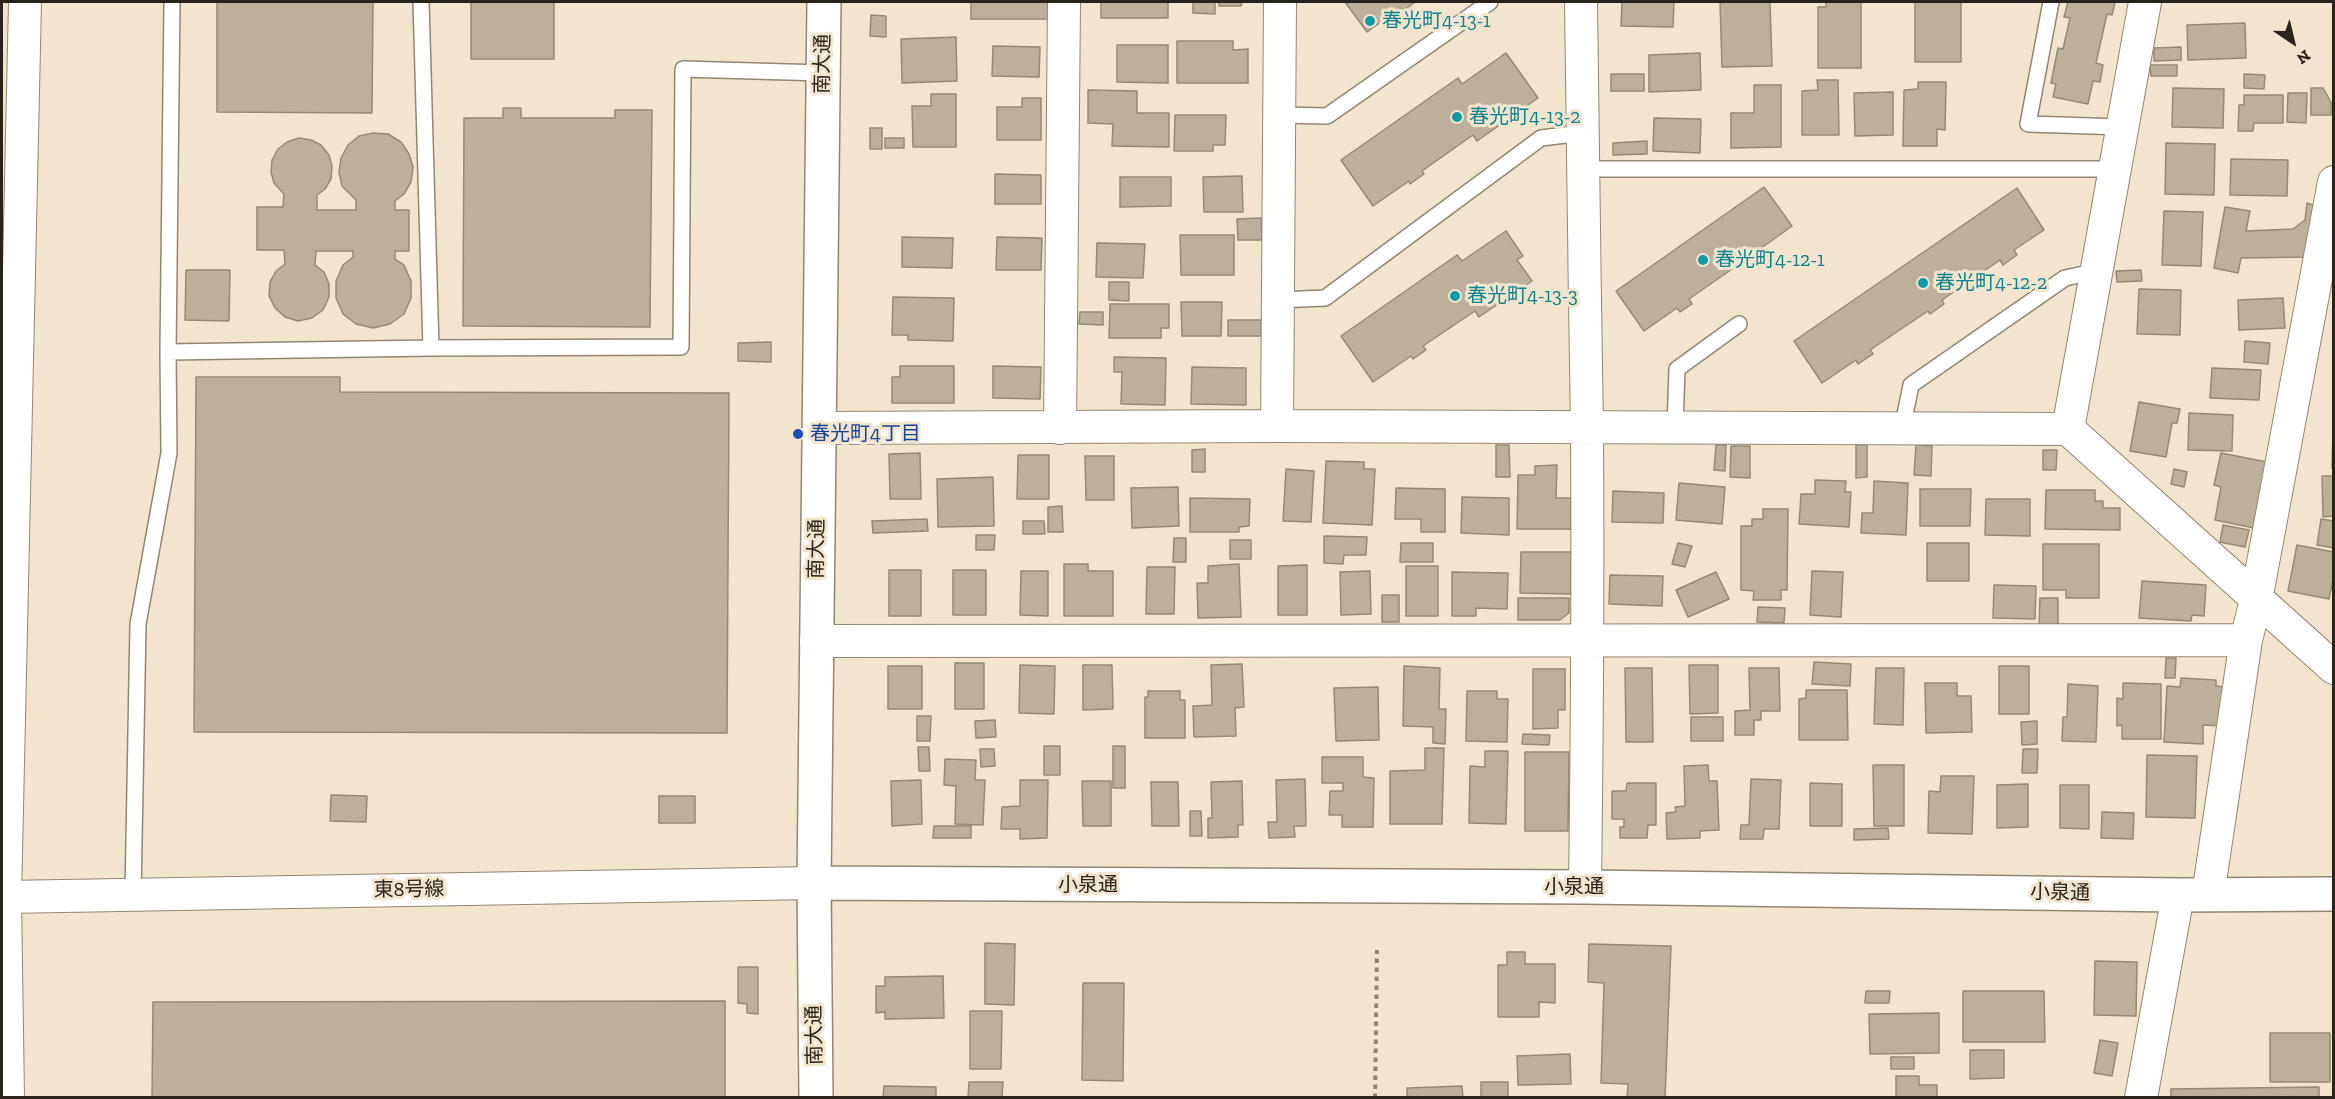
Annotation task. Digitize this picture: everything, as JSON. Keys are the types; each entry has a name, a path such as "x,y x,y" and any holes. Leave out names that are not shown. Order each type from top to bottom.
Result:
{"street":[{"path":"8,1098 3,898 25,2"},
{"name":"南大通","path":"816,1098 814,883 824,2"},
{"path":"1060,428 1064,2"},
{"path":"1277,426 1280,2"},
{"path":"1581,2 1581,169 1587,427 1588,639 1585,887"},
{"path":"2068,429 2145,2"},
{"path":"2141,1098 2193,894 2246,640 2320,319 2334,182"},
{"path":"819,428 1277,426 2068,429 2334,668"},
{"path":"816,640 2246,640"},
{"name":"東8号線","path":"3,898 814,883"},
{"name":"小泉通","path":"814,883 2334,894"}],"lane":[{"path":"133,895 138,624 169,453 172,2"},
{"path":"421,2 431,348"},
{"path":"1280,115 1327,116 1490,2"},
{"path":"2050,2 2028,124 2123,127"},
{"path":"168,352 681,347 683,69 823,73"},
{"path":"1278,300 1325,298 1541,138 1582,132"},
{"path":"1581,169 2116,169"},
{"path":"1902,429 1911,385 2065,278 2098,271"},
{"path":"1675,427 1677,369 1738,324"}],"path":[{"path":"1375,1098 1377,950"}],"building":[{"path":"217,2 373,2 372,113 217,112"},
{"path":"471,2 554,2 554,59 471,59"},
{"path":"971,2 1048,2 1048,19 971,19"},
{"path":"1101,2 1168,2 1168,18 1101,18"},
{"path":"1193,2 1215,2 1215,14 1193,13"},
{"path":"1219,2 1242,2 1241,6 1219,6"},
{"name":"春光町4-13-1","path":"1345,2 1415,2 1403,11 1400,8 1367,32"},
{"path":"1622,2 1674,2 1673,27 1621,26"},
{"path":"1720,2 1770,2 1772,66 1722,67"},
{"path":"1826,2 1861,2 1861,68 1818,68 1818,7 1826,7"},
{"path":"1915,2 1961,2 1961,62 1915,62"},
{"path":"2068,2 2115,2 2112,15 2107,14 2096,63 2103,65 2100,82 2093,81 2088,104 2053,97 2056,84 2051,83 2058,48 2063,49 2070,18 2064,17"},
{"path":"871,15 886,16 886,37 870,36"},
{"path":"2245,23 2246,58 2188,60 2187,25"},
{"path":"956,37 957,81 902,83 901,39"},
{"path":"1177,41 1233,41 1233,50 1248,49 1248,83 1177,83"},
{"path":"1117,45 1168,45 1168,83 1117,82"},
{"path":"993,46 1040,47 1039,77 992,76"},
{"path":"2181,47 2181,60 2154,61 2154,48"},
{"name":"春光町4-13-2","path":"1506,53 1538,98 1477,141 1473,135 1422,171 1424,174 1410,184 1409,181 1373,206 1341,160 1458,78 1462,84"},
{"path":"1700,53 1701,90 1649,92 1649,55"},
{"path":"2150,65 2177,65 2177,76 2151,76"},
{"path":"1611,74 1644,74 1644,91 1611,91"},
{"path":"2244,74 2265,75 2264,89 2244,88"},
{"path":"1817,80 1838,80 1839,135 1802,135 1802,91 1818,90"},
{"path":"1918,82 1946,82 1945,130 1937,129 1937,146 1903,146 1904,90 1918,89"},
{"path":"1754,85 1781,85 1781,147 1731,148 1731,113 1754,113"},
{"path":"2173,88 2224,89 2223,128 2172,127"},
{"path":"2311,88 2323,88 2331,102 2331,115 2311,115"},
{"path":"1088,90 1137,91 1137,113 1169,113 1169,147 1112,146 1113,124 1088,123"},
{"path":"1893,92 1893,135 1855,136 1854,93"},
{"path":"2288,93 2307,93 2306,123 2287,122"},
{"path":"931,94 956,94 956,147 913,147 912,106 931,106"},
{"path":"2244,95 2283,95 2283,123 2254,123 2253,131 2238,131 2239,105 2244,105"},
{"path":"1022,98 1041,98 1041,140 997,140 997,107 1022,107"},
{"path":"503,108 521,108 521,118 615,118 615,110 652,110 650,327 463,326 464,118 503,118"},
{"path":"1175,115 1226,115 1225,145 1213,145 1213,151 1174,151"},
{"path":"1654,118 1701,119 1700,153 1653,151"},
{"path":"870,128 882,128 882,149 870,149"},
{"path":"373,133 388,134 401,142 409,154 413,167 411,182 404,194 395,201 395,210 409,210 409,251 395,251 395,259 404,265 411,281 411,298 404,314 390,324 373,328 356,324 343,314 336,298 336,281 343,265 353,257 353,251 316,251 315,265 324,272 329,284 329,297 323,310 312,318 298,321 285,317 275,308 269,296 270,282 276,271 285,264 284,250 257,250 257,207 283,207 284,194 274,183 271,172 272,160 278,149 287,142 299,138 321,145 329,155 332,166 331,179 325,189 317,195 317,210 356,210 356,200 342,186 339,172 341,158 348,145 359,136"},
{"path":"885,138 904,138 904,148 885,148"},
{"path":"1647,141 1647,154 1613,155 1613,143"},
{"path":"2166,143 2215,144 2214,195 2165,194"},
{"path":"2231,159 2288,160 2287,196 2230,195"},
{"path":"995,174 1041,175 1041,204 995,204"},
{"path":"1242,176 1243,212 1204,212 1203,177"},
{"path":"1120,177 1171,177 1171,206 1120,207"},
{"name":"春光町4-12-1","path":"1764,187 1792,226 1760,249 1763,254 1751,262 1748,258 1689,299 1692,304 1680,312 1677,308 1644,331 1616,291"},
{"name":"春光町4-12-2","path":"2017,188 2044,230 2014,250 2017,255 2003,265 2000,260 1942,300 1944,304 1930,314 1928,311 1870,350 1873,354 1858,364 1856,360 1822,383 1794,341"},
{"path":"2307,203 2316,206 2306,257 2241,258 2238,273 2214,268 2225,207 2250,211 2246,231 2293,229 2305,220"},
{"path":"2164,211 2203,212 2201,266 2162,265"},
{"path":"1261,218 1262,240 1238,240 1237,219"},
{"name":"春光町4-13-3","path":"1506,231 1523,256 1517,260 1532,281 1479,317 1475,311 1423,346 1426,350 1413,359 1411,356 1373,382 1341,336 1457,255 1462,261"},
{"path":"1180,235 1234,235 1234,275 1181,275"},
{"path":"902,237 953,238 952,268 902,267"},
{"path":"997,237 1042,238 1041,270 996,270"},
{"path":"1097,243 1145,244 1143,278 1096,277"},
{"path":"186,270 230,270 229,321 185,320"},
{"path":"2141,270 2142,281 2117,282 2116,271"},
{"path":"1109,282 1129,282 1129,301 1109,300"},
{"path":"2139,289 2181,290 2180,335 2137,334"},
{"path":"893,297 954,298 953,341 908,340 908,335 892,335"},
{"path":"2283,298 2285,328 2239,330 2238,300"},
{"path":"1181,302 1222,302 1221,336 1182,336"},
{"path":"1110,304 1169,304 1169,328 1161,328 1161,338 1109,338"},
{"path":"1080,312 1103,312 1103,325 1079,324"},
{"path":"1228,320 1261,320 1261,336 1228,336"},
{"path":"2245,341 2270,343 2268,364 2244,362"},
{"path":"771,342 771,362 738,361 738,343"},
{"path":"1114,357 1166,358 1165,405 1121,404 1122,372 1114,372"},
{"path":"900,366 954,366 954,403 892,403 892,377 900,377"},
{"path":"993,366 1041,367 1040,399 993,398"},
{"path":"1192,367 1246,368 1246,405 1191,404"},
{"path":"2212,368 2261,370 2259,400 2210,398"},
{"path":"196,377 340,377 340,392 729,393 727,733 194,732"},
{"path":"2139,402 2180,409 2177,423 2172,423 2166,457 2130,451"},
{"path":"2189,413 2233,415 2232,451 2188,450"},
{"path":"2333,430 2334,468 2332,468"},
{"path":"1496,445 1509,445 1510,477 1496,477"},
{"path":"1716,445 1726,445 1725,471 1714,470"},
{"path":"1856,445 1867,445 1867,477 1856,478"},
{"path":"1916,445 1932,446 1931,476 1914,475"},
{"path":"1731,446 1750,446 1750,478 1730,477"},
{"path":"1205,449 1205,472 1192,472 1192,450"},
{"path":"2043,450 2057,450 2056,470 2043,470"},
{"path":"920,453 921,499 890,499 889,454"},
{"path":"2221,453 2267,462 2254,528 2215,520 2221,487 2214,485"},
{"path":"1018,455 1049,455 1049,499 1017,499"},
{"path":"1085,456 1114,456 1114,500 1086,500"},
{"path":"1326,461 1364,462 1364,469 1375,469 1372,525 1323,523"},
{"path":"1557,465 1556,498 1571,498 1571,529 1517,529 1518,475 1535,475 1535,466"},
{"path":"1286,469 1314,471 1311,522 1283,521"},
{"path":"2174,469 2187,472 2184,487 2171,484"},
{"path":"2322,476 2334,476 2334,516 2323,517"},
{"path":"993,477 994,526 938,527 937,479"},
{"path":"1815,480 1846,481 1845,492 1851,492 1849,527 1799,524 1801,494 1815,494"},
{"path":"1874,481 1908,483 1906,535 1861,533 1862,513 1873,513"},
{"path":"1679,483 1725,487 1722,524 1676,520"},
{"path":"1178,487 1179,526 1132,528 1131,488"},
{"path":"1396,488 1445,489 1445,532 1421,532 1421,519 1395,519"},
{"path":"1920,489 1971,489 1970,526 1920,526"},
{"path":"2046,490 2095,490 2095,501 2103,501 2103,508 2120,508 2120,530 2045,529"},
{"path":"1613,491 1664,493 1663,523 1612,522"},
{"path":"1462,497 1509,498 1509,535 1461,533"},
{"path":"1190,498 1250,499 1249,526 1239,527 1239,532 1190,532"},
{"path":"1986,499 2030,499 2030,536 1985,535"},
{"path":"1062,506 1063,532 1048,532 1048,507"},
{"path":"1763,509 1788,509 1787,590 1781,590 1781,600 1753,600 1754,591 1741,590 1741,526 1752,526 1752,519 1763,519"},
{"path":"927,519 928,531 873,533 872,521"},
{"path":"2321,519 2334,521 2334,548 2317,545"},
{"path":"1023,521 1044,521 1045,534 1023,534"},
{"path":"2223,525 2249,530 2245,547 2220,542"},
{"path":"976,535 995,535 994,550 976,550"},
{"path":"1324,536 1367,537 1366,555 1344,555 1343,564 1324,563"},
{"path":"1174,538 1186,538 1186,562 1173,562"},
{"path":"1230,540 1251,540 1251,559 1230,559"},
{"path":"1401,543 1433,543 1433,562 1400,562"},
{"path":"1678,543 1692,546 1685,567 1672,564"},
{"path":"1927,543 1969,543 1969,581 1927,581"},
{"path":"2043,544 2099,544 2099,598 2066,598 2066,590 2043,590"},
{"path":"2297,545 2334,552 2334,574 2329,599 2288,591"},
{"path":"1521,552 1571,552 1571,594 1520,593"},
{"path":"1064,564 1088,564 1088,571 1113,571 1113,616 1064,616"},
{"path":"1239,564 1241,617 1198,618 1197,583 1208,583 1208,566"},
{"path":"1307,565 1307,615 1278,615 1278,566"},
{"path":"1406,566 1438,566 1438,616 1406,616"},
{"path":"1147,567 1175,567 1174,614 1146,614"},
{"path":"889,570 921,570 921,616 889,616"},
{"path":"953,570 986,570 986,615 953,615"},
{"path":"1021,571 1048,571 1048,616 1020,615"},
{"path":"1370,571 1371,614 1341,615 1340,572"},
{"path":"1812,571 1843,572 1841,617 1810,615"},
{"path":"1452,572 1508,573 1507,609 1476,608 1476,616 1452,616"},
{"path":"1716,572 1729,599 1688,617 1676,590"},
{"path":"1610,575 1663,576 1662,606 1609,604"},
{"path":"2142,581 2206,585 2204,616 2192,615 2191,621 2139,618"},
{"path":"1994,585 2036,586 2035,619 1993,618"},
{"path":"1382,595 1399,595 1399,622 1382,622"},
{"path":"1518,598 1569,598 1569,613 1560,620 1518,620"},
{"path":"2040,598 2058,598 2058,626 2039,626"},
{"path":"1758,607 1785,608 1784,623 1757,622"},
{"path":"2166,658 2176,658 2175,678 2165,678"},
{"path":"1814,662 1851,664 1850,686 1812,684"},
{"path":"955,663 984,663 984,709 955,709"},
{"path":"1242,664 1244,707 1235,708 1236,736 1194,737 1193,706 1212,705 1211,665"},
{"path":"1020,665 1055,666 1054,714 1019,713"},
{"path":"1083,665 1112,665 1113,709 1083,710"},
{"path":"1689,665 1718,665 1718,713 1690,714"},
{"path":"888,666 922,666 922,709 888,709"},
{"path":"1404,666 1440,668 1439,709 1446,709 1445,744 1433,743 1433,727 1403,726"},
{"path":"1999,666 2029,666 2029,714 1999,714"},
{"path":"1625,668 1652,668 1653,742 1626,742"},
{"path":"1749,668 1779,668 1780,711 1761,711 1761,720 1754,720 1754,735 1735,735 1735,711 1750,710"},
{"path":"1876,668 1904,668 1903,725 1874,724"},
{"path":"1533,669 1565,669 1565,710 1558,710 1558,728 1533,729"},
{"path":"2181,678 2216,680 2216,686 2225,687 2223,726 2203,725 2203,744 2164,742 2167,686 2180,687"},
{"path":"1925,683 1957,683 1957,696 1971,696 1972,732 1926,733"},
{"path":"2123,683 2161,684 2161,739 2122,739 2122,725 2117,726 2117,698 2123,699"},
{"path":"2068,684 2098,686 2096,742 2062,741 2063,717 2067,717"},
{"path":"1378,687 1379,740 1336,741 1334,688"},
{"path":"1806,690 1847,690 1848,740 1799,740 1799,699 1806,698"},
{"path":"1148,691 1180,691 1180,700 1185,700 1185,738 1145,738 1145,697 1148,697"},
{"path":"1467,691 1497,691 1497,699 1508,699 1507,742 1466,741"},
{"path":"917,716 931,716 930,741 917,741"},
{"path":"1691,717 1723,717 1723,741 1691,741"},
{"path":"995,720 996,737 976,738 975,721"},
{"path":"2037,721 2037,744 2022,745 2021,722"},
{"path":"1523,734 1550,735 1549,745 1522,744"},
{"path":"1044,746 1060,746 1060,775 1044,775"},
{"path":"1113,746 1125,746 1125,788 1113,788"},
{"path":"918,747 929,747 930,771 919,771"},
{"path":"1425,748 1444,748 1442,824 1390,824 1390,771 1425,770"},
{"path":"980,749 994,749 995,766 981,767"},
{"path":"2023,749 2038,749 2037,773 2022,773"},
{"path":"1485,751 1508,751 1506,824 1469,823 1470,766 1485,767"},
{"path":"1525,752 1569,752 1568,831 1525,831"},
{"path":"2147,755 2197,756 2195,818 2146,817"},
{"path":"1322,757 1363,757 1363,777 1374,778 1373,827 1342,827 1342,815 1329,815 1330,791 1343,791 1343,783 1322,783"},
{"path":"945,759 976,760 975,780 985,780 983,825 955,824 956,786 944,785"},
{"path":"1708,765 1709,781 1717,781 1719,830 1700,831 1700,838 1667,839 1666,813 1676,812 1675,807 1685,806 1684,766"},
{"path":"1873,765 1904,765 1904,826 1874,826"},
{"path":"1941,776 1974,776 1972,834 1928,833 1929,791 1940,792"},
{"path":"1305,779 1306,826 1294,826 1295,837 1269,838 1268,822 1277,822 1276,780"},
{"path":"1751,779 1781,780 1779,829 1764,829 1763,839 1740,839 1741,825 1749,825"},
{"path":"921,780 922,824 892,826 891,781"},
{"path":"1020,780 1048,780 1047,838 1020,839 1020,829 1001,829 1002,807 1020,806"},
{"path":"1082,781 1111,781 1111,826 1083,826"},
{"path":"1242,781 1243,825 1238,825 1238,837 1208,838 1208,818 1212,818 1211,782"},
{"path":"1151,782 1178,782 1179,826 1152,826"},
{"path":"1627,783 1656,783 1656,825 1648,825 1647,838 1620,838 1620,827 1624,827 1624,819 1612,819 1612,791 1626,791"},
{"path":"1810,783 1842,784 1842,826 1810,826"},
{"path":"2028,784 2028,827 1997,828 1997,785"},
{"path":"2060,785 2089,785 2089,829 2060,828"},
{"path":"331,795 367,796 366,822 330,821"},
{"path":"659,796 695,796 695,823 659,823"},
{"path":"1190,811 1201,811 1202,836 1190,836"},
{"path":"2102,812 2134,813 2133,839 2101,838"},
{"path":"934,826 971,826 971,838 933,838"},
{"path":"1888,828 1889,839 1854,840 1854,829"},
{"path":"985,943 1015,944 1014,1005 985,1004"},
{"path":"1589,944 1671,946 1665,1098 1627,1098 1628,1084 1601,1083 1604,983 1588,982"},
{"path":"1507,952 1525,952 1525,964 1555,964 1555,1003 1539,1002 1539,1017 1498,1017 1498,965 1507,965"},
{"path":"2095,961 2137,962 2136,1016 2094,1015"},
{"path":"738,967 758,967 758,1014 747,1013 747,1004 738,1003"},
{"path":"943,976 944,1018 885,1019 885,1012 876,1013 876,986 885,986 885,977"},
{"path":"1083,983 1124,983 1123,1081 1082,1080"},
{"path":"1866,991 1890,991 1889,1003 1865,1003"},
{"path":"1963,991 2044,991 2045,1042 1963,1042"},
{"path":"725,1001 725,1098 152,1098 153,1002"},
{"path":"970,1011 1002,1011 1001,1069 970,1069"},
{"path":"1939,1013 1939,1053 1870,1054 1869,1014"},
{"path":"2270,1033 2330,1033 2330,1082 2270,1082"},
{"path":"2100,1040 2118,1043 2112,1076 2094,1073"},
{"path":"1970,1050 2004,1050 2004,1078 1970,1079"},
{"path":"1570,1054 1571,1084 1518,1085 1517,1056"},
{"path":"1891,1057 1914,1057 1914,1069 1891,1069"},
{"path":"1896,1076 1919,1076 1919,1085 1937,1085 1937,1098 1896,1098"},
{"path":"969,1082 1003,1082 1002,1098 968,1098"},
{"path":"1481,1082 1508,1082 1508,1098 1481,1098"},
{"path":"884,1086 936,1087 936,1098 883,1098"},
{"path":"1462,1086 1463,1098 1407,1098 1407,1088"},
{"path":"2319,1087 2319,1098 2171,1098 2171,1089"}],"place":[{"name":"春光町4-13-1","path":"1370,21"},
{"name":"春光町4-13-2","path":"1457,117"},
{"name":"春光町4-12-1","path":"1703,260"},
{"name":"春光町4-12-2","path":"1923,283"},
{"name":"春光町4-13-3","path":"1455,296"},
{"name":"春光町4丁目","path":"798,434"}]}
